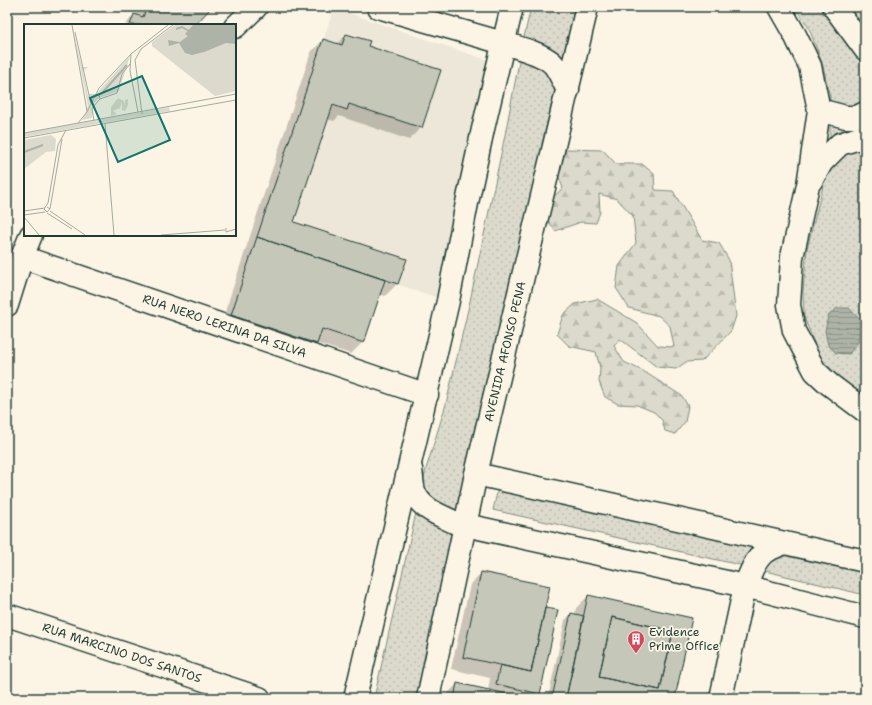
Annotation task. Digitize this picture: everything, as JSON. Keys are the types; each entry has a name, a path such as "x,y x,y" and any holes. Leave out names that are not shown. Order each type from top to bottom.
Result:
{"main road":[{"path":"236,25 256,7"},
{"path":"378,7 527,50 544,57 552,63 568,90"},
{"path":"355,698 410,461 427,395 483,129 512,7"},
{"name":"AVENIDA AFONSO PENA","path":"428,698 476,474 587,7"},
{"path":"779,7 796,35 810,66 819,110 808,185 792,257 789,305 794,331 815,371 829,384 865,410"},
{"path":"834,7 865,49"},
{"path":"819,110 846,117 856,117 865,113"},
{"path":"808,185 822,162 840,144 865,138"},
{"path":"7,305 22,257 31,236"},
{"name":"RUA NERO LERINA DA SILVA","path":"22,257 427,395"},
{"path":"410,461 414,490 418,501 426,508 456,523 745,586 865,617"},
{"path":"476,474 865,562"},
{"path":"721,698 745,586 754,565 761,556 766,551 784,543"},
{"name":"RUA MARCINO DOS SANTOS","path":"7,615 259,698"}],"shaded area":[{"path":"334,8 487,60 476,128 438,298 257,237"},
{"path":"837,308 849,308 860,320 859,341 849,354 836,353 828,345 825,331 828,316"}],"green space":[{"path":"531,7 575,7 542,144 465,525 425,698 374,698 426,469 446,404 470,301"},
{"path":"795,7 821,7 865,62 865,401 840,384 821,361 804,317 803,291 807,249 823,186 830,135 830,97 823,66 809,28"},
{"path":"843,7 865,7 865,33"},
{"path":"566,149 603,150 616,164 642,164 654,174 655,190 673,191 702,240 719,243 729,260 736,316 731,331 702,361 686,362 676,369 657,367 620,339 614,346 624,362 643,371 682,396 688,406 685,422 675,434 665,431 662,420 654,412 637,405 618,404 605,397 599,382 600,368 596,352 569,346 557,334 563,315 575,304 597,299 637,323 658,346 674,347 670,326 659,316 629,308 616,288 619,266 636,243 633,216 617,199 599,194 600,212 596,223 581,222 555,231 547,219 548,202 563,188 558,175"},
{"path":"498,488 865,571 865,595 740,565 493,510"}],"building":[{"path":"147,7 210,7 196,24 130,24 134,14 143,17"},
{"path":"346,34 370,41 368,46 441,70 422,128 349,104 347,110 333,105 294,222 407,259 398,284 257,237 323,39 342,45"},
{"path":"257,237 385,280 364,343 322,329 317,344 231,315"},
{"path":"481,572 550,586 531,672 463,657"},
{"path":"588,595 692,618 675,698 566,698","holes":["612,617 673,631 660,690 599,677"]},
{"path":"545,608 558,610 540,694 496,684 500,665 531,672"},
{"path":"571,613 584,616 566,698 552,698"},
{"name":"Evidence Prime Office","path":"612,617 673,631 660,690 599,677"},
{"path":"457,683 526,698 454,698"}],"place":[{"name":"Evidence Prime Office","path":"636,654"}]}
